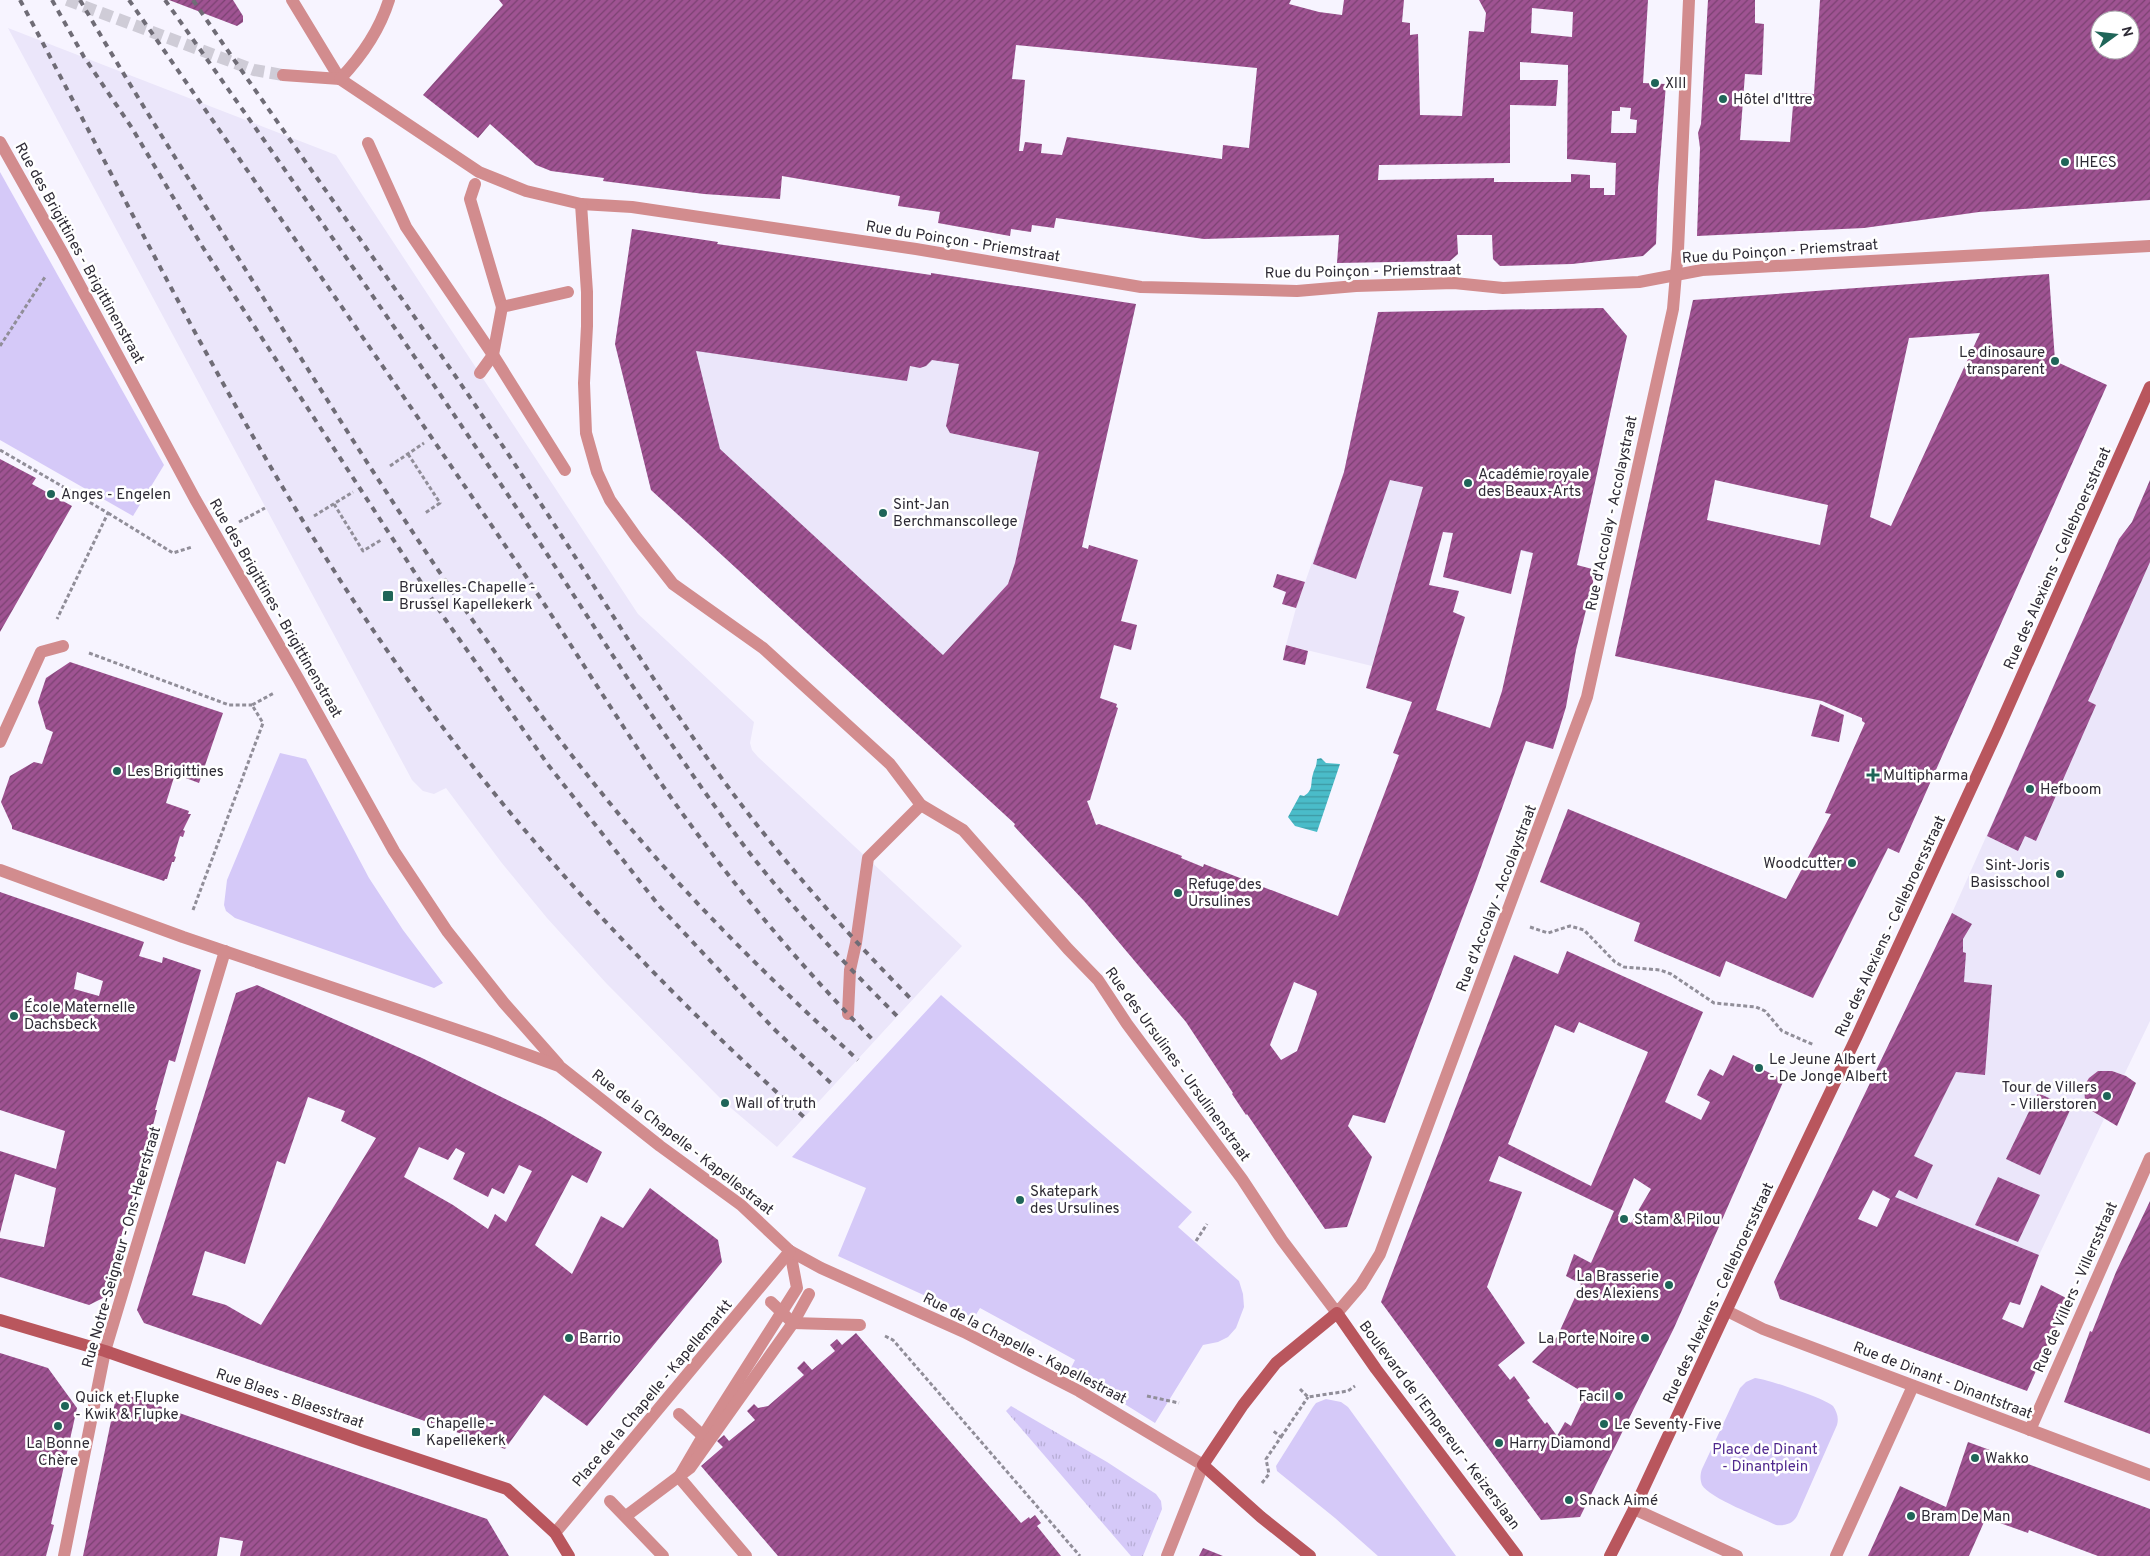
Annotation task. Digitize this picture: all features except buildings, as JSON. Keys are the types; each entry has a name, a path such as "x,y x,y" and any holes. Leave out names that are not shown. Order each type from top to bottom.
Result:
{"street":[{"path":"292,0 340,80"},
{"path":"340,80 362,55 384,15 389,0"},
{"name":"Rue d'Accolay - Accolaystraat","path":"1203,1465 1243,1405 1276,1362 1337,1313 1361,1284 1380,1254 1587,697 1673,309 1687,81 1689,0"},
{"path":"284,76 340,80"},
{"name":"Rue du Poinçon - Priemstraat","path":"340,80 480,172 526,191 580,204 632,207 916,249 1141,287 1297,291 1356,286 1454,283 1503,288 1639,282 1702,270 2150,246"},
{"name":"Rue des Brigittines - Brigittinenstraat","path":"0,142 62,252 195,500 299,680 394,851 447,931 504,1003 559,1066"},
{"path":"368,143 406,227 493,355 565,470"},
{"path":"475,184 470,199 502,307 493,355 480,373"},
{"name":"Rue des Ursulines - Ursulinenstraat","path":"580,204 588,326 584,383 586,433 597,472 610,500 636,538 673,584 763,648 890,764 921,805 964,830 1056,936 1098,980 1127,1024 1242,1178 1282,1240 1337,1313"},
{"path":"502,307 568,292"},
{"name":"Rue des Alexiens - Cellebroersstraat","path":"1610,1556 1728,1311 1998,732 2150,386"},
{"path":"0,742 41,652 63,646"},
{"path":"848,1014 850,970 856,944 868,858 921,805"},
{"name":"Rue de la Chapelle - Kapellestraat","path":"0,870 225,952 559,1066 660,1146 741,1205 790,1251 821,1268 964,1332 1079,1391 1203,1465"},
{"name":"Rue Notre-Seigneur - Ons-Heerstraat","path":"64,1556 105,1351 225,952"},
{"name":"Rue de Villers - Villersstraat","path":"2030,1430 2150,1158"},
{"path":"679,1477 797,1288 790,1251"},
{"name":"Place de la Chapelle - Kapellemarkt","path":"555,1533 790,1251"},
{"path":"626,1516 690,1468 793,1324 810,1294"},
{"path":"771,1302 793,1324 860,1325"},
{"name":"Rue de Dinant - Dinantstraat","path":"1728,1311 1763,1329 2150,1475"},
{"name":"Boulevard de l'Empereur - Keizerslaan","path":"1337,1313 1376,1370 1517,1556"},
{"name":"Rue Blaes - Blaesstraat","path":"0,1320 105,1351 507,1489 555,1533"},
{"path":"1836,1556 1913,1386"},
{"path":"679,1414 703,1436"},
{"path":"1167,1556 1203,1465 1261,1517 1310,1556"},
{"path":"679,1477 746,1556"},
{"path":"610,1501 663,1556"},
{"path":"1634,1509 1737,1556"},
{"path":"555,1533 569,1556"}],"path":[{"path":"0,346 62,252"},
{"path":"390,466 424,444"},
{"path":"0,450 172,553 182,552"},
{"path":"408,454 440,503 424,513"},
{"path":"314,516 353,492"},
{"path":"334,504 363,552 381,540"},
{"path":"41,652 108,513"},
{"path":"63,646 97,655 229,705 252,705 299,680"},
{"path":"183,937 263,723 252,705"},
{"path":"1526,926 1548,933 1570,926 1584,930 1615,962 1624,967 1660,970 1671,974 1714,1003 1756,1007 1765,1011 1782,1031 1814,1045"},
{"path":"1196,1241 1207,1224"},
{"path":"860,1325 893,1340 1080,1556"},
{"path":"1257,1489 1269,1474 1266,1459 1308,1397 1348,1391 1358,1384"},
{"path":"1300,1389 1308,1397"},
{"path":"1272,1430 1281,1437"}],"shaded area":[{"path":"8,28 336,155 638,614 754,722 750,743 752,750 758,757 962,946 777,1147 725,1103 606,983 547,918 501,862 446,788 434,794 423,791 412,780"},
{"name":"Sint-Jan Berchmanscollege","path":"632,229 718,242 718,244 930,275 931,273 1136,304 1082,547 1088,549 1015,824 651,490 615,344"},
{"name":"Académie royale des Beaux-Arts","path":"1603,308 1627,336 1577,565 1414,524 1372,666 1286,645 1296,608 1344,472 1378,312"},
{"name":"Sint-Joris Basisschool","path":"2150,480 2150,1021 2124,1075 2112,1071 2098,1071 2089,1078 2084,1086 2085,1101 2092,1111 2104,1119 2039,1255 1890,1199 1828,1171 1952,913 2119,539 2132,522"}],"green space":[{"path":"0,172 164,465 133,516 0,440"},
{"path":"280,753 306,759 369,878 403,930 443,983 434,988 235,918 226,911 224,905 227,880"},
{"name":"Skatepark des Ursulines","path":"941,995 1192,1212 1178,1227 1239,1281 1244,1307 1236,1328 1228,1337 1218,1342 1203,1345 1155,1423 1070,1370 1075,1360 980,1308 974,1318 838,1256 866,1188 792,1157"},
{"name":"Place de Dinant - Dinantplein","path":"1755,1378 1783,1385 1820,1399 1833,1406 1837,1415 1837,1425 1797,1516 1791,1523 1785,1525 1776,1525 1714,1496 1702,1485 1701,1481 1702,1469 1740,1388 1746,1382"},
{"path":"1326,1399 1341,1402 1348,1407 1456,1556 1378,1556 1277,1471 1276,1466 1313,1407 1316,1403"},
{"path":"1011,1406 1107,1462 1156,1494 1161,1501 1162,1509 1143,1556 1131,1556 1006,1411"}],"water":[{"path":"1321,758 1326,763 1340,764 1317,832 1295,826 1288,817 1300,795 1304,796 1309,791 1317,759"}],"tunnel":[{"path":"67,0 254,70 283,75"}],"railway":[{"path":"20,0 151,250 241,416 289,498 391,656 484,781 585,899 692,1011 805,1118"},
{"path":"52,0 84,57 132,128 202,246 445,619 549,766 660,907 774,1029 834,1086"},
{"path":"80,0 171,151 348,432 434,564 525,694 622,818 706,913 858,1060"},
{"path":"129,0 469,492 665,789 764,920 818,982 875,1042"},
{"path":"165,0 468,435 652,716 711,801 760,866 798,911 898,1017"},
{"path":"193,0 478,410 705,755 753,820 830,913 913,1001"}],"place":[{"name":"XIII","path":"1655,83"},
{"name":"Hôtel d'Ittre","path":"1723,99"},
{"name":"IHECS","path":"2065,162"},
{"name":"Le dinosaure transparent","path":"2055,361"},
{"name":"Académie royale des Beaux-Arts","path":"1468,483"},
{"name":"Anges - Engelen","path":"51,494"},
{"name":"Sint-Jan Berchmanscollege","path":"883,513"},
{"name":"Bruxelles-Chapelle - Brussel Kapellekerk","path":"388,596"},
{"name":"Les Brigittines","path":"117,771"},
{"name":"Multipharma","path":"1873,775"},
{"name":"Hefboom","path":"2030,789"},
{"name":"Woodcutter","path":"1852,863"},
{"name":"Sint-Joris Basisschool","path":"2060,874"},
{"name":"Refuge des Ursulines","path":"1178,893"},
{"name":"École Maternelle Dachsbeck","path":"14,1016"},
{"name":"Le Jeune Albert - De Jonge Albert","path":"1759,1068"},
{"name":"Tour de Villers - Villerstoren","path":"2107,1096"},
{"name":"Wall of truth","path":"725,1103"},
{"name":"Skatepark des Ursulines","path":"1020,1200"},
{"name":"Stam & Pilou","path":"1624,1219"},
{"name":"La Brasserie des Alexiens","path":"1669,1285"},
{"name":"Barrio","path":"569,1338"},
{"name":"La Porte Noire","path":"1645,1338"},
{"name":"Facil","path":"1619,1396"},
{"name":"Quick et Flupke - Kwik & Flupke","path":"65,1406"},
{"name":"Le Seventy-Five","path":"1604,1424"},
{"name":"La Bonne Chère","path":"58,1426"},
{"name":"Chapelle - Kapellekerk","path":"416,1432"},
{"name":"Harry Diamond","path":"1499,1443"},
{"name":"Wakko","path":"1975,1458"},
{"name":"Snack Aimé","path":"1569,1500"},
{"name":"Bram De Man","path":"1911,1516"}]}
